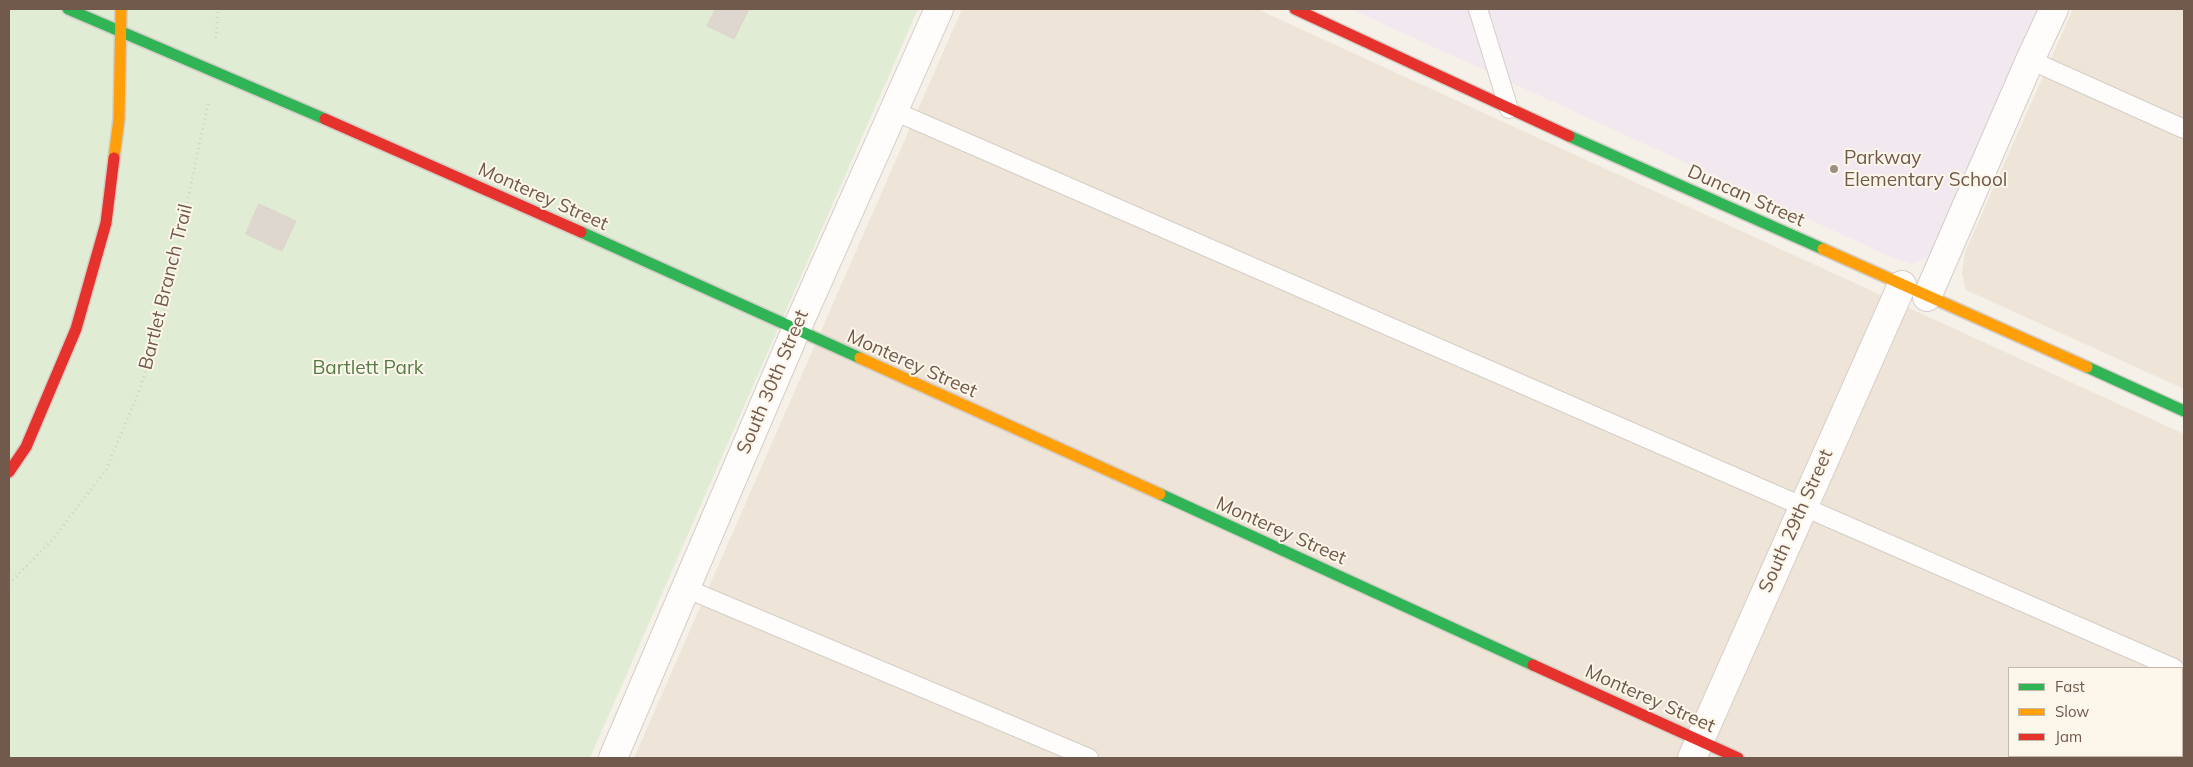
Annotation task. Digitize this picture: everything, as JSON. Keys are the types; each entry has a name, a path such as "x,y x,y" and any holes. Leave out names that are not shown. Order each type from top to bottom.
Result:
{"street":[{"name":"Monterey Street","path":"68,9 215,70 796,330 1696,750 1738,758"},
{"path":"9,472 26,447 76,329 106,223 119,119 121,9"},
{"name":"South 30th Street","path":"613,758 796,330 939,9"},
{"name":"Duncan Street","path":"1295,9 1509,109 2184,411"},
{"path":"1927,297 2054,9"},
{"name":"South 29th Street","path":"1696,750 1802,506 1902,285"}],"lane":[{"path":"1478,9 1509,109"},
{"path":"2030,60 2184,129"},
{"path":"894,111 2172,667"},
{"path":"685,588 1089,758"}],"path":[{"name":"Bartlet Branch Trail","path":"9,584 53,539 106,470 140,388 163,315 215,70 218,9"}],"shaded area":[{"path":"962,9 1257,9 2184,434 2184,758 634,758"},
{"name":"Parkway Elementary School","path":"1351,9 2039,9 1939,241 1926,258 1911,264 1891,257"},
{"path":"2073,9 2184,9 2184,389 1966,290 1962,273 1965,252"}],"green space":[{"name":"Bartlett Park","path":"9,9 918,9 590,758 9,758"}],"building":[{"path":"716,9 749,9 734,39 707,26"},
{"path":"259,204 296,221 282,251 246,234"}],"traffic: fast":[{"path":"68,9 325,119"},
{"path":"1569,136 1823,249"},
{"path":"581,232 860,358"},
{"path":"2087,367 2184,411"},
{"path":"1160,494 1533,665"}],"traffic: slow":[{"path":"114,158 119,119 121,9"},
{"path":"1823,249 2087,367"},
{"path":"860,358 1160,494"}],"traffic: jam":[{"path":"1295,9 1569,136"},
{"path":"325,119 581,232"},
{"path":"9,472 26,447 76,329 106,223 114,158"},
{"path":"1533,665 1738,758"}],"place":[{"name":"Parkway Elementary School","path":"1834,169"}]}
